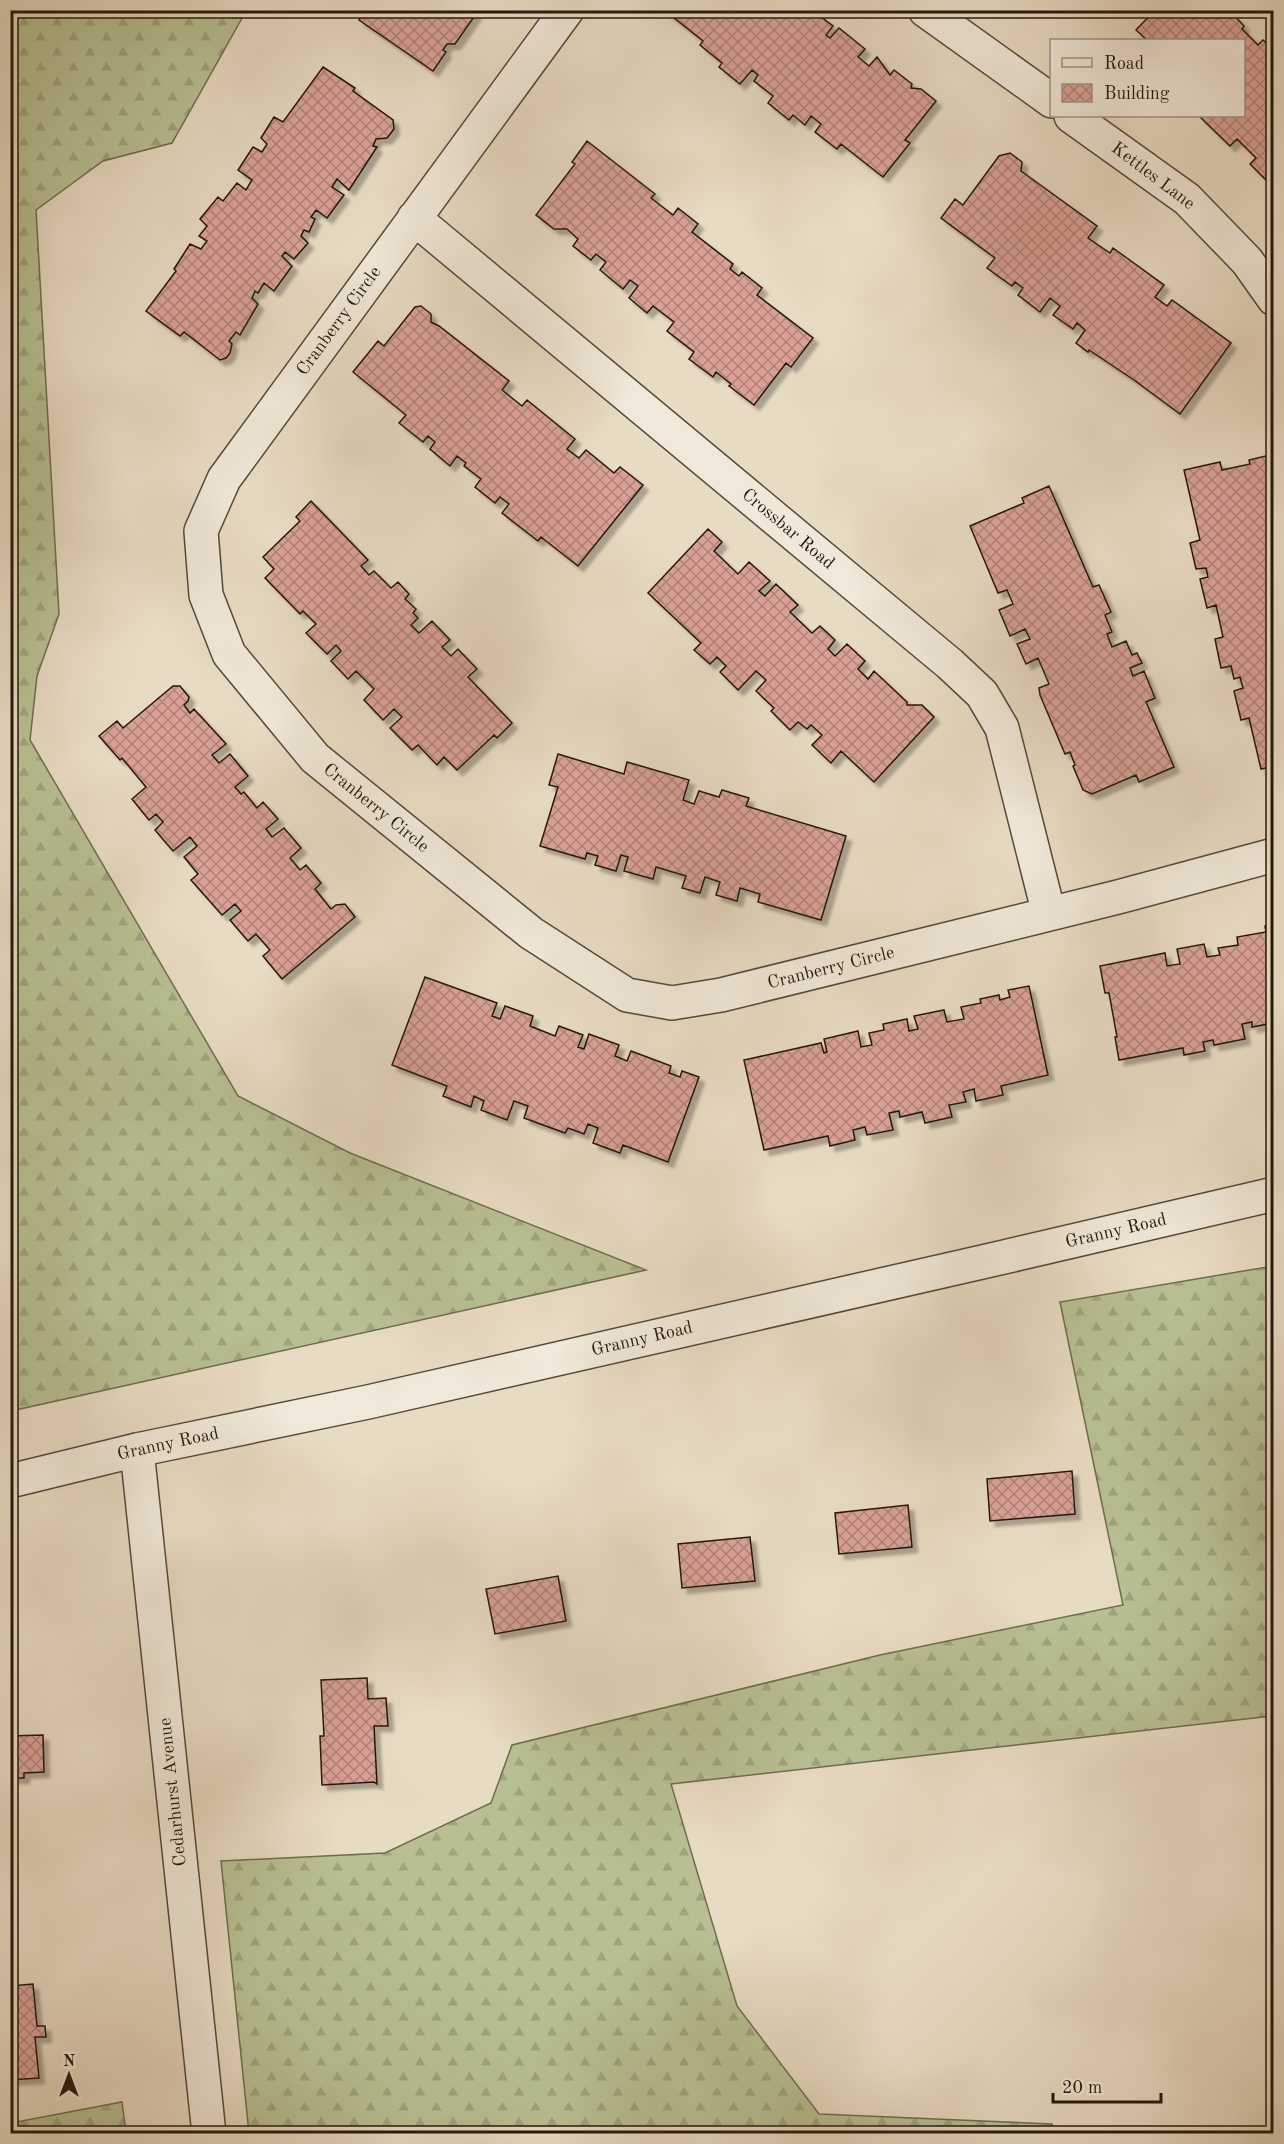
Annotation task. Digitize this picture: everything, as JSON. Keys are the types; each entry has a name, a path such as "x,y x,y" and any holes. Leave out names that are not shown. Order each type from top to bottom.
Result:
{"street":[{"name":"Cranberry Circle","path":"567,10 224,479 201,531 206,595 229,654 315,758 531,933 627,995 672,1003 721,995 1274,855"},
{"path":"925,10 1050,100"},
{"name":"Kettles Lane","path":"1072,117 1187,199 1248,261 1274,299"},
{"name":"Crossbar Road","path":"414,218 941,656 982,694 1002,728 1048,914"},
{"name":"Granny Road","path":"10,1481 137,1450 380,1399 1274,1194"},
{"name":"Cedarhurst Avenue","path":"137,1450 209,2133"}],"green space":[{"path":"10,11 246,11 172,143 103,161 36,210 59,614 37,676 30,740 238,1096 350,1153 646,1270 11,1411"},
{"path":"1273,1266 1273,1716 671,1784 737,2006 819,2114 1052,2124 1054,2133 249,2133 221,1861 385,1853 491,1803 512,1745 880,1655 1123,1605 1060,1302"},
{"path":"122,2102 126,2133 11,2133 11,2123"}],"building":[{"path":"365,10 471,10 476,14 455,44 447,44 443,50 446,52 433,71 359,20"},
{"path":"664,10 788,10 790,12 804,10 810,15 813,11 833,26 826,35 830,38 839,28 865,49 858,57 869,66 877,57 890,75 894,70 912,84 911,88 921,89 936,101 905,140 910,143 883,177 841,144 837,149 815,132 821,124 811,116 805,125 793,115 789,120 768,103 773,96 754,81 758,75 752,70 740,84 719,67 722,63 700,45 703,41"},
{"path":"1155,10 1208,10 1211,14 1214,10 1229,10 1244,26 1242,29 1258,45 1263,40 1274,50 1274,188 1250,164 1256,158 1237,139 1230,146 1200,117 1245,117 1245,39 1146,39 1136,30"},
{"path":"323,67 355,88 353,91 393,120 394,129 387,138 376,139 373,146 377,147 349,190 337,179 332,187 344,195 327,218 316,210 311,217 315,219 309,232 304,230 301,236 308,243 294,259 285,252 282,256 292,266 274,291 264,283 258,293 255,291 252,298 258,304 240,335 236,332 229,341 232,344 230,353 226,358 220,360 184,332 180,336 146,311 176,271 174,269 190,244 201,249 207,241 199,236 207,226 200,219 218,197 223,201 237,183 246,190 252,180 238,170 253,147 262,152 267,144 261,138 274,117 283,122"},
{"path":"587,141 655,194 651,198 673,215 678,208 698,224 692,232 733,264 730,269 739,276 742,272 762,288 757,295 813,338 791,367 786,363 754,405 729,386 731,384 716,372 713,377 689,359 694,352 667,331 674,322 653,306 647,313 629,298 638,286 630,280 623,289 600,270 606,262 596,254 591,260 573,246 578,239 567,229 554,229 536,215 575,164 572,162"},
{"path":"1010,153 1022,162 1021,171 1097,226 1088,238 1110,253 1113,248 1164,285 1155,297 1167,306 1172,300 1231,343 1180,414 1134,380 1076,343 1085,330 1077,323 1073,329 1053,315 1060,306 1050,298 1040,312 1018,295 1023,288 1015,282 1012,286 987,268 995,258 941,218 955,199 963,205 999,156"},
{"path":"421,306 431,314 431,322 509,381 502,390 522,406 527,400 575,439 567,449 579,458 586,450 614,473 620,467 643,485 578,566 541,537 538,541 502,513 509,504 500,497 495,503 475,487 481,479 464,466 466,463 457,456 450,466 430,449 435,442 428,436 423,442 399,423 406,415 353,372 378,341 384,346 415,307"},
{"path":"1274,454 1274,766 1261,769 1249,718 1241,720 1234,691 1243,688 1240,677 1234,679 1231,666 1221,668 1215,639 1223,637 1216,605 1207,608 1200,579 1208,577 1206,568 1196,569 1190,543 1200,540 1184,470 1220,462 1222,470 1250,464 1249,460"},
{"path":"1049,486 1093,587 1099,585 1111,612 1105,615 1112,632 1107,634 1112,647 1126,641 1132,655 1137,653 1142,663 1130,668 1133,676 1144,671 1155,698 1146,702 1174,767 1139,782 1136,775 1092,794 1083,790 1070,752 1065,754 1040,695 1039,688 1049,684 1038,658 1026,664 1017,644 1030,639 1025,629 1010,636 999,610 1013,604 1007,590 998,593 970,526 1024,503 1022,498"},
{"path":"311,501 368,560 361,566 369,575 374,571 391,588 398,582 409,594 405,599 416,609 413,613 418,618 411,625 419,633 432,621 450,640 442,647 451,656 458,649 477,669 468,677 512,723 497,738 494,735 457,770 444,757 437,765 418,745 412,750 390,728 402,717 394,709 383,720 364,700 374,689 356,671 348,679 331,661 341,651 336,645 327,654 306,633 316,624 303,611 300,614 265,578 274,569 263,557 300,521 296,517"},
{"path":"708,529 722,542 714,551 738,574 749,562 770,581 759,591 765,596 776,584 798,605 790,612 812,633 820,626 835,640 828,649 835,656 847,644 865,661 858,669 868,679 874,671 907,702 907,705 922,705 934,717 874,782 841,751 831,763 812,745 822,735 811,725 807,729 798,722 790,730 771,711 774,708 756,691 766,680 756,671 738,690 720,672 726,666 717,657 710,664 694,650 701,643 648,593"},
{"path":"173,686 180,686 189,697 184,705 190,713 194,709 226,744 212,755 219,763 230,754 248,776 235,787 241,794 244,792 257,808 263,802 278,819 266,829 272,837 284,828 301,848 290,858 300,870 306,865 321,883 315,889 331,909 336,905 345,904 355,917 282,979 263,956 270,950 256,934 248,941 230,920 241,911 235,904 222,915 191,880 198,874 184,857 197,846 190,837 173,851 155,830 163,822 156,814 149,820 132,799 146,787 122,758 120,760 99,736 117,721 123,728"},
{"path":"558,754 624,774 627,762 689,780 683,800 694,804 699,791 719,797 722,790 749,798 746,806 846,836 821,920 758,902 760,894 740,888 737,901 716,895 720,882 705,877 700,893 682,888 686,876 656,867 653,879 624,871 628,857 621,855 616,871 595,865 598,856 587,853 585,859 540,846 558,787 549,785"},
{"path":"1274,924 1274,1026 1273,1023 1252,1027 1252,1022 1242,1024 1245,1039 1214,1045 1213,1040 1203,1042 1205,1051 1184,1055 1183,1048 1119,1060 1109,993 1105,993 1100,966 1165,953 1167,966 1180,964 1177,949 1204,944 1207,957 1220,955 1218,948 1238,945 1237,937 1266,932 1265,926"},
{"path":"425,977 497,1003 492,1016 500,1019 505,1006 533,1016 530,1026 555,1036 559,1026 583,1035 578,1047 584,1049 589,1034 619,1045 615,1056 627,1061 631,1051 671,1066 669,1073 680,1077 682,1071 699,1077 668,1162 623,1145 620,1153 593,1143 598,1128 588,1124 584,1134 568,1128 565,1133 524,1118 528,1106 514,1101 507,1120 481,1110 484,1101 474,1096 471,1107 443,1096 447,1086 392,1065"},
{"path":"1029,986 1048,1075 1001,1086 1003,1095 976,1101 974,1089 963,1092 966,1102 949,1105 952,1117 925,1123 922,1112 900,1117 899,1111 889,1113 893,1130 867,1135 865,1127 853,1130 855,1140 830,1146 828,1136 764,1150 744,1060 821,1043 824,1053 827,1052 824,1039 858,1031 861,1047 872,1045 869,1033 884,1030 883,1024 907,1019 909,1031 918,1029 914,1016 944,1010 947,1022 964,1019 961,1007 981,1003 980,999 999,995 1000,1000 1010,997 1008,990"},
{"path":"1072,1471 1075,1514 990,1521 987,1479"},
{"path":"908,1505 912,1547 839,1554 835,1513"},
{"path":"750,1537 755,1581 682,1588 678,1544"},
{"path":"558,1576 566,1621 495,1634 486,1589"},
{"path":"367,1678 368,1699 386,1698 388,1726 374,1726 377,1784 374,1782 322,1785 320,1736 324,1736 321,1680"},
{"path":"43,1735 44,1772 24,1773 24,1778 10,1778 10,1736"},
{"path":"33,1984 37,2026 45,2026 46,2037 35,2037 39,2078 10,2080 10,1986"}]}
